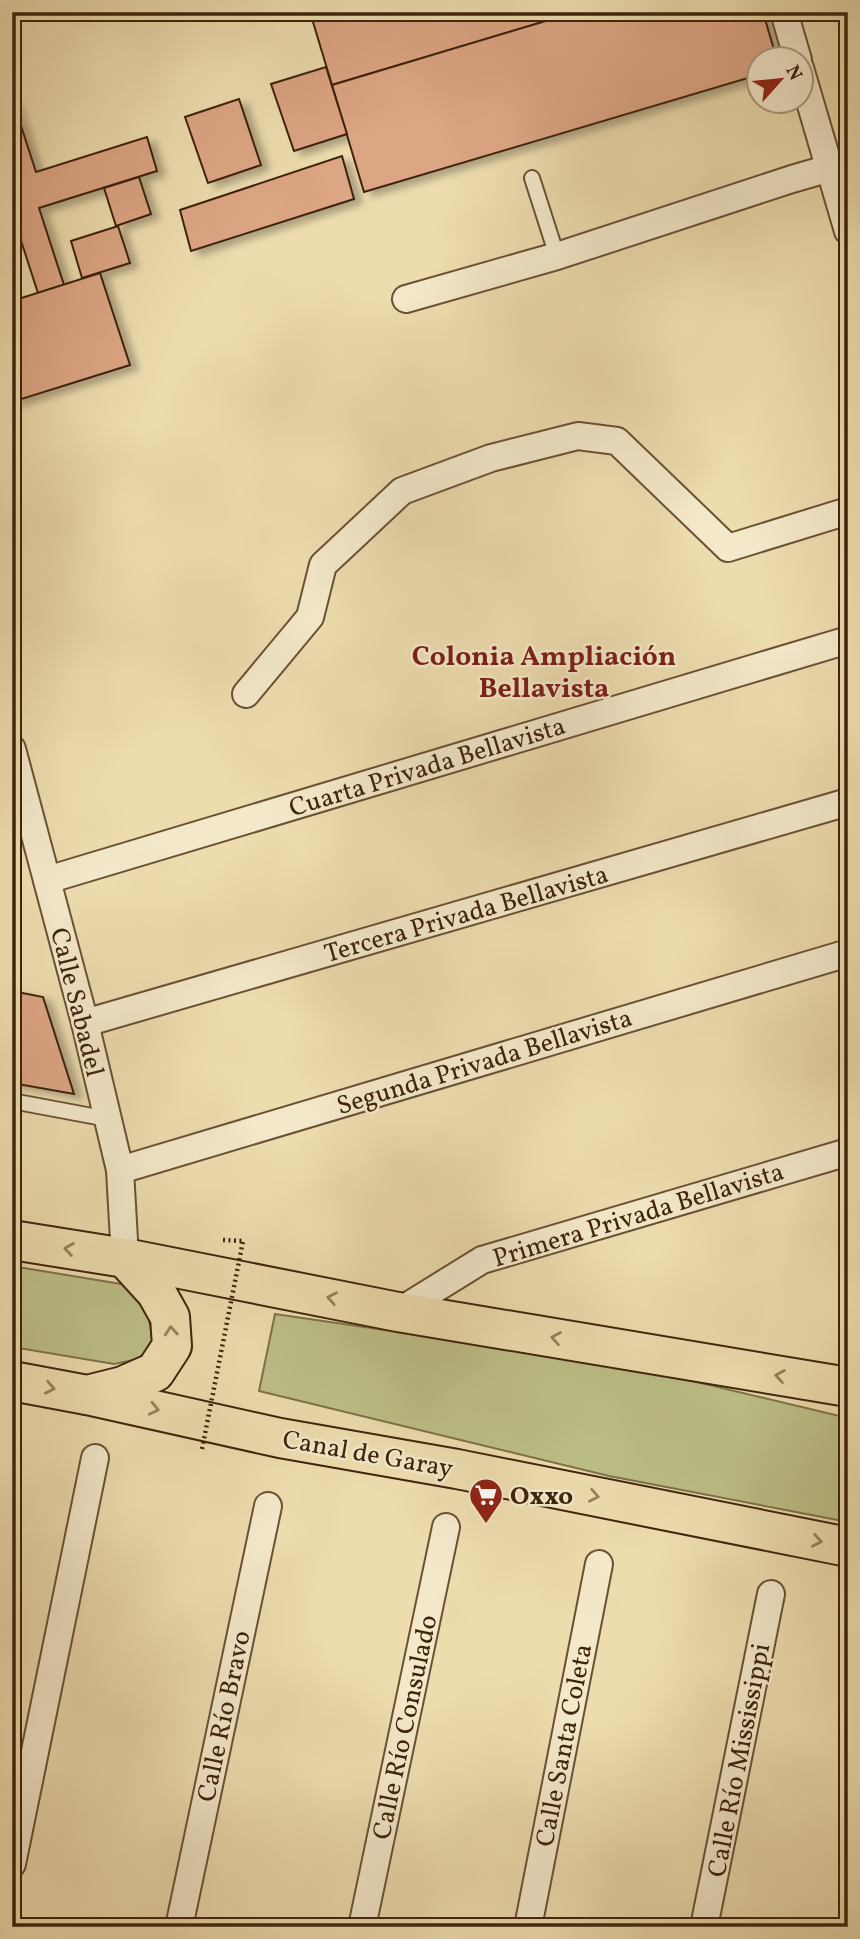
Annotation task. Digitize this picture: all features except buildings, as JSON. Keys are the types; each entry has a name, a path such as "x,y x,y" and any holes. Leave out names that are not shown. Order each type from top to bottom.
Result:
{"main road":[{"path":"12,1240 125,1258 398,1312 848,1387"},
{"path":"87,1395 123,1386 155,1372 172,1346 170,1317 156,1292 125,1258"},
{"name":"Canal de Garay","path":"12,1381 280,1438 457,1468 848,1547"}],"street":[{"path":"784,12 794,46"},
{"path":"814,104 839,168 848,231"},
{"path":"406,299 557,256 839,168"},
{"path":"246,694 310,617 323,565 401,491 491,458 578,436 617,441 728,548 848,511"},
{"name":"Cuarta Privada Bellavista","path":"47,880 848,640"},
{"name":"Calle Sabadel","path":"12,749 85,1023 120,1170 125,1258"},
{"name":"Tercera Privada Bellavista","path":"85,1023 848,802"},
{"name":"Segunda Privada Bellavista","path":"120,1170 848,953"},
{"name":"Primera Privada Bellavista","path":"398,1312 482,1259 848,1152"},
{"path":"12,1864 95,1458"},
{"name":"Calle Río Bravo","path":"179,1927 268,1506"},
{"name":"Calle Río Consulado","path":"362,1927 446,1527"},
{"name":"Calle Santa Coleta","path":"528,1927 599,1564"},
{"name":"Calle Río Mississippi","path":"704,1927 771,1594"}],"lane":[{"path":"532,178 557,256"},
{"path":"12,1101 108,1119"}],"path":[{"path":"202,1448 243,1241"}],"green space":[{"path":"12,1266 133,1286 147,1309 153,1341 139,1359 114,1364 12,1347"},
{"path":"275,1314 625,1365 848,1418 848,1522 609,1476 259,1391"}],"place":[{"name":"Oxxo","path":"486,1525"}],"district":[{"name":"Colonia Ampliación Bellavista","path":"544,671"}]}
